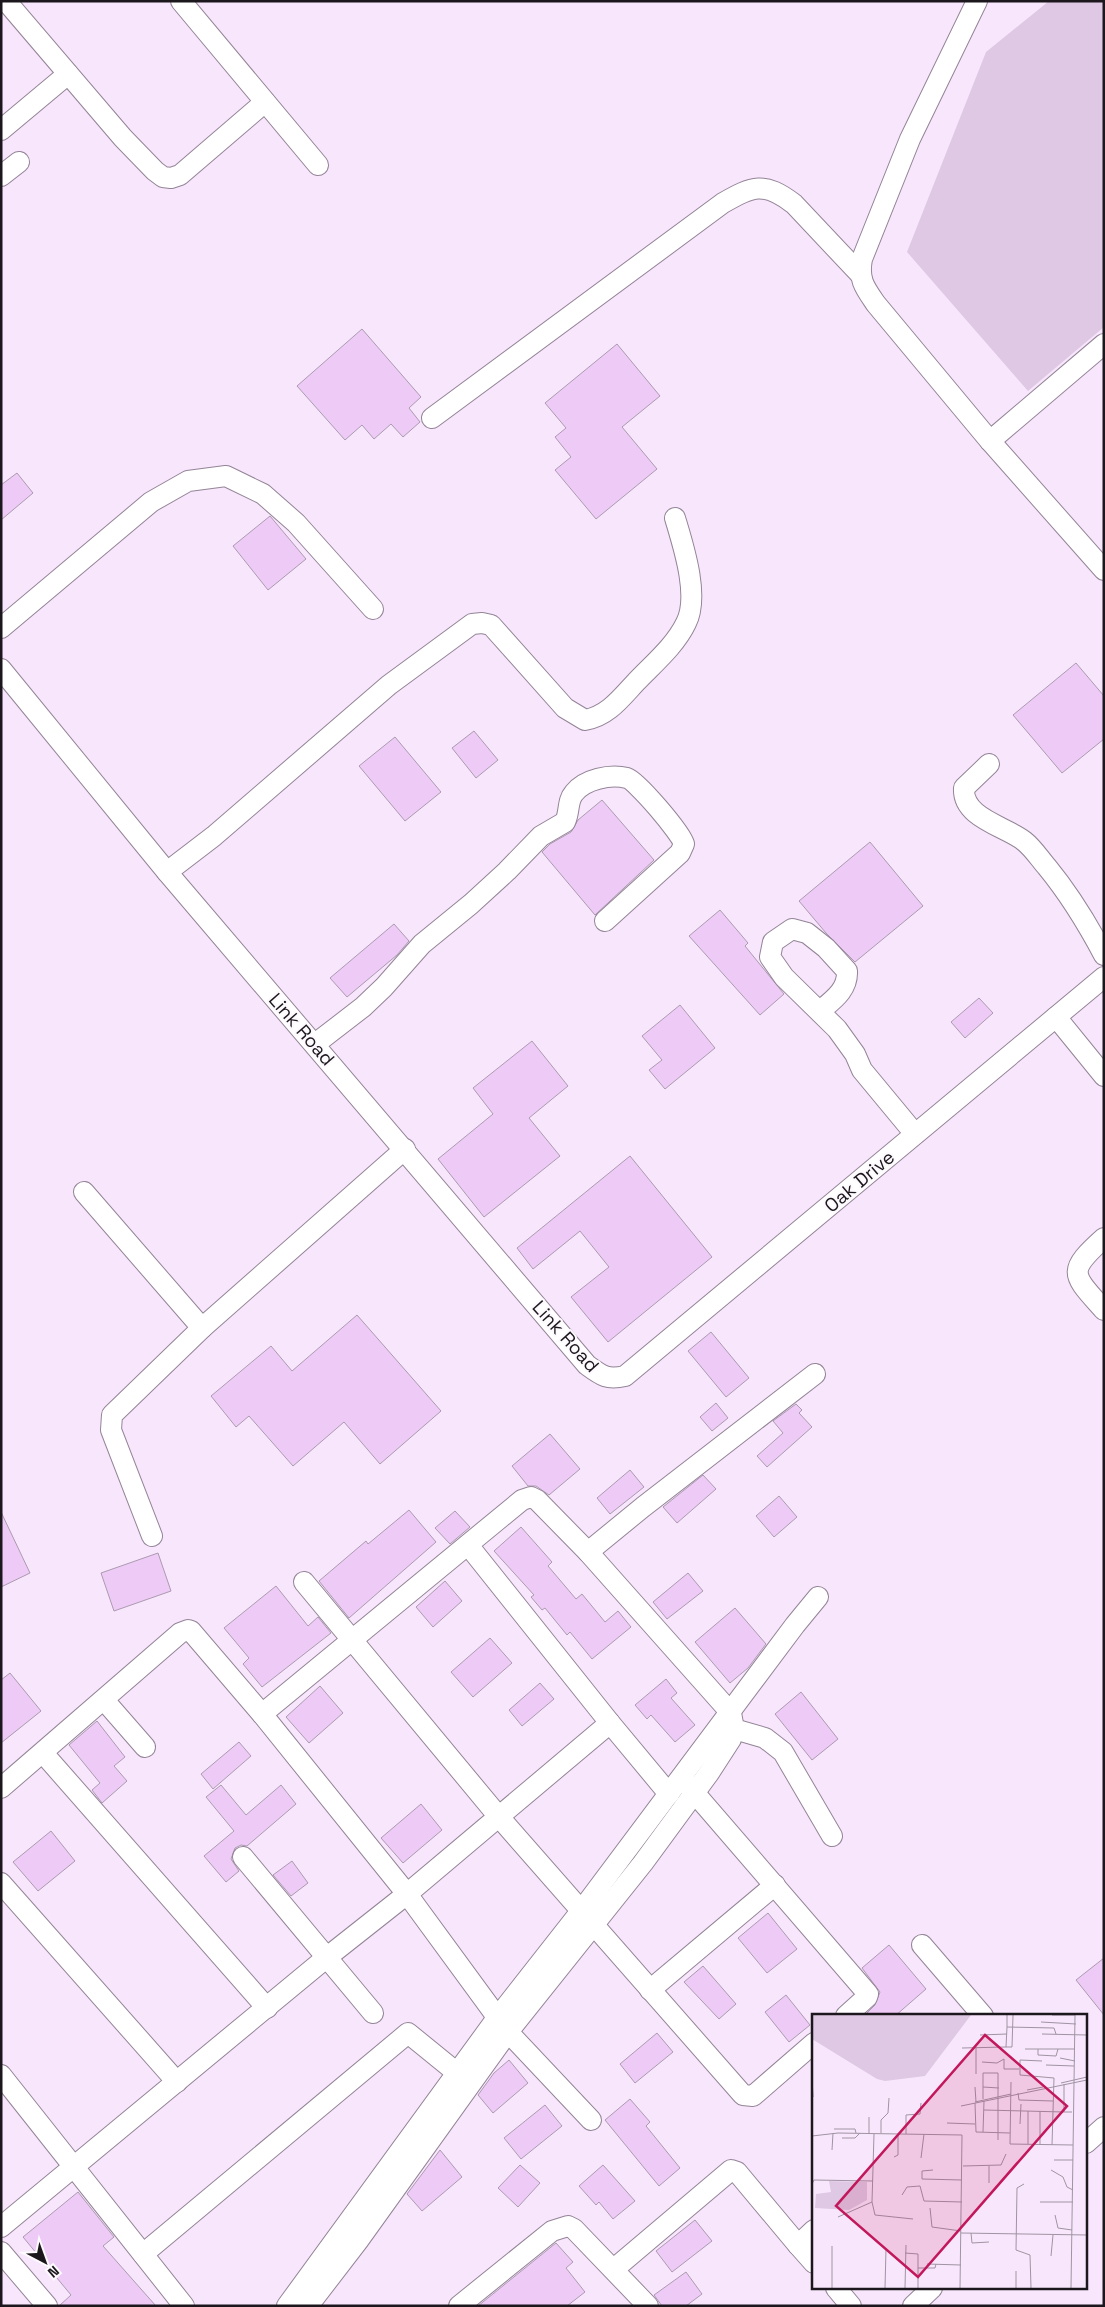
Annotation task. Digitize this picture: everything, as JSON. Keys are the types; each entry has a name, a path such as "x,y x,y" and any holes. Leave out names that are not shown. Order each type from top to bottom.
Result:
{"street":[{"path":"6,1 123,138 162,177 171,178 180,175 265,102"},
{"path":"181,1 318,165"},
{"path":"859,273 862,259 910,139 977,1"},
{"path":"1,130 68,74"},
{"path":"1,176 19,162"},
{"path":"432,418 722,204 749,188 766,188 781,194 794,204 859,273 864,286 876,304 990,442 1104,570"},
{"path":"990,442 1104,344"},
{"path":"1,628 150,502 188,481 226,476 263,494 296,523 374,609"},
{"path":"167,872 214,836 390,685 472,624 482,623 491,625 570,712 586,720 597,718 611,708 673,643 688,621 691,602 690,582 684,549 675,518"},
{"name":"Link Road","path":"1,668 167,872 587,1364 600,1375 612,1379"},
{"path":"989,764 964,788 963,796 967,803 986,820 1015,835 1030,847 1076,904 1104,955"},
{"path":"315,1044 363,1008 422,944 507,871 541,836 565,822 570,798 581,785 603,778 627,778 633,781 660,811 679,834 684,844 680,854 605,921"},
{"name":"Oak Drive","path":"612,1379 625,1376 1104,977"},
{"path":"820,1010 855,1054 862,1070 875,1087 915,1134"},
{"path":"1056,1018 1104,1076"},
{"path":"152,1536 112,1430 112,1415 202,1328 405,1149"},
{"path":"84,1192 202,1328"},
{"path":"1104,1238 1079,1262 1076,1269 1077,1276 1104,1310"},
{"path":"588,1552 815,1374"},
{"path":"262,1714 522,1500 532,1497 588,1552 732,1721 765,1738 783,1752 832,1836"},
{"path":"468,1545 610,1724 669,1794"},
{"path":"304,1582 498,1817 743,2096 753,2096 812,2045"},
{"path":"587,1918 669,1794 732,1721 795,1625 818,1597"},
{"path":"1,1788 180,1634 188,1630 191,1631 262,1714 407,1894 502,2025 591,2120"},
{"path":"104,1700 145,1747"},
{"path":"308,2306 358,2241 464,2079 502,2025 587,1918 695,1792 730,1739 732,1721"},
{"path":"1,2227 268,2008 326,1958 407,1894 610,1724"},
{"path":"43,1753 268,2008"},
{"path":"682,1777 868,1994 848,2014"},
{"path":"243,1856 326,1958 374,2013"},
{"path":"1,1883 177,2082"},
{"path":"650,1990 775,1885"},
{"path":"922,1944 981,2014"},
{"path":"143,2254 408,2033 464,2079"},
{"path":"1,2075 184,2306"},
{"path":"287,2306 464,2079"},
{"path":"614,2269 731,2170 737,2172 812,2261"},
{"path":"459,2306 524,2253 560,2227 568,2226 574,2229 648,2306"},
{"path":"798,2244 812,2232"},
{"path":"1,2252 47,2306"},
{"path":"838,2290 851,2306"},
{"path":"913,2306 930,2290"}],"shaded area":[{"path":"1049,1 1104,1 1104,327 1028,391 907,252 986,52"}],"building":[{"path":"362,329 421,397 409,408 420,422 403,437 391,424 374,439 362,425 345,440 297,386"},
{"path":"617,344 660,396 622,427 657,469 596,519 555,470 571,457 555,437 566,428 545,403"},
{"path":"17,473 33,493 1,520 1,485"},
{"path":"270,516 306,559 268,590 233,546"},
{"path":"1076,663 1104,696 1104,739 1062,773 1013,715"},
{"path":"474,731 498,760 476,778 452,748"},
{"path":"395,737 441,792 405,821 359,766"},
{"path":"602,800 654,860 595,915 542,852 550,844 571,832 578,820"},
{"path":"870,842 923,906 855,962 826,933 799,901"},
{"path":"720,910 748,943 745,946 784,994 760,1015 689,936"},
{"path":"394,924 409,941 397,955 347,997 330,978"},
{"path":"979,998 993,1013 965,1038 951,1022"},
{"path":"680,1005 715,1048 665,1089 649,1070 662,1060 642,1036"},
{"path":"532,1041 568,1086 529,1118 560,1156 484,1217 438,1159 493,1114 473,1088"},
{"path":"630,1156 712,1257 608,1342 571,1297 609,1267 580,1231 533,1269 517,1248"},
{"path":"357,1315 441,1411 380,1464 344,1422 293,1466 249,1416 236,1427 211,1396 271,1346 292,1371"},
{"path":"711,1332 749,1378 726,1397 688,1351"},
{"path":"716,1403 728,1418 712,1431 700,1417"},
{"path":"796,1404 802,1410 799,1413 812,1427 767,1467 757,1456 783,1433 773,1421"},
{"path":"550,1434 580,1469 549,1495 536,1486 528,1486 512,1466"},
{"path":"630,1470 644,1487 610,1514 597,1498"},
{"path":"703,1475 716,1489 677,1523 663,1507"},
{"path":"779,1496 797,1517 774,1537 756,1516"},
{"path":"409,1510 436,1542 349,1618 319,1581 366,1541 368,1544"},
{"path":"455,1511 470,1527 450,1544 435,1528"},
{"path":"1,1512 30,1573 1,1587"},
{"path":"521,1527 552,1562 548,1566 576,1599 582,1594 605,1622 618,1611 631,1627 592,1659 570,1632 567,1635 545,1608 542,1610 531,1597 534,1595 494,1551"},
{"path":"158,1553 171,1591 114,1611 101,1573"},
{"path":"688,1573 703,1591 667,1619 653,1602"},
{"path":"445,1581 462,1601 433,1627 416,1607"},
{"path":"276,1586 308,1626 318,1617 331,1633 262,1687 243,1664 249,1658 224,1628"},
{"path":"735,1608 766,1644 748,1668 730,1683 695,1642"},
{"path":"490,1638 512,1663 473,1697 451,1672"},
{"path":"10,1673 41,1711 1,1743 1,1680"},
{"path":"666,1679 677,1693 671,1698 695,1725 675,1742 651,1715 647,1719 635,1705"},
{"path":"540,1683 554,1699 522,1726 509,1710"},
{"path":"320,1686 343,1713 309,1743 286,1717"},
{"path":"801,1692 838,1739 812,1760 775,1714"},
{"path":"97,1721 125,1757 114,1766 127,1781 102,1803 92,1790 100,1783 69,1745"},
{"path":"239,1742 251,1756 213,1789 201,1774"},
{"path":"221,1785 246,1815 281,1785 296,1804 247,1846 241,1845 235,1848 231,1859 239,1871 226,1882 204,1856 234,1831 206,1797"},
{"path":"421,1804 442,1830 403,1863 381,1838"},
{"path":"51,1831 75,1861 38,1891 13,1862"},
{"path":"292,1861 308,1883 291,1896 273,1875"},
{"path":"768,1913 797,1949 767,1973 738,1938"},
{"path":"889,1945 926,1989 897,2014 866,2014 875,2005 880,1992 862,1968"},
{"path":"1104,1958 1104,2015 1076,1980"},
{"path":"703,1966 736,2004 719,2019 684,1982"},
{"path":"786,1995 810,2025 789,2042 765,2012"},
{"path":"657,2033 673,2052 635,2083 620,2064"},
{"path":"509,2060 528,2083 493,2113 478,2095 494,2073"},
{"path":"630,2099 650,2122 646,2126 680,2168 659,2186 605,2120"},
{"path":"545,2105 562,2126 521,2159 504,2138"},
{"path":"440,2150 462,2177 422,2211 407,2194"},
{"path":"520,2165 540,2183 518,2207 498,2188"},
{"path":"603,2165 635,2201 613,2219 599,2202 596,2205 579,2186"},
{"path":"78,2192 114,2237 103,2246 156,2306 59,2306 71,2295 23,2237"},
{"path":"695,2220 712,2241 672,2272 656,2251"},
{"path":"556,2243 573,2262 566,2268 585,2292 567,2306 478,2306"},
{"path":"686,2272 702,2294 686,2306 662,2306 654,2295"}]}
